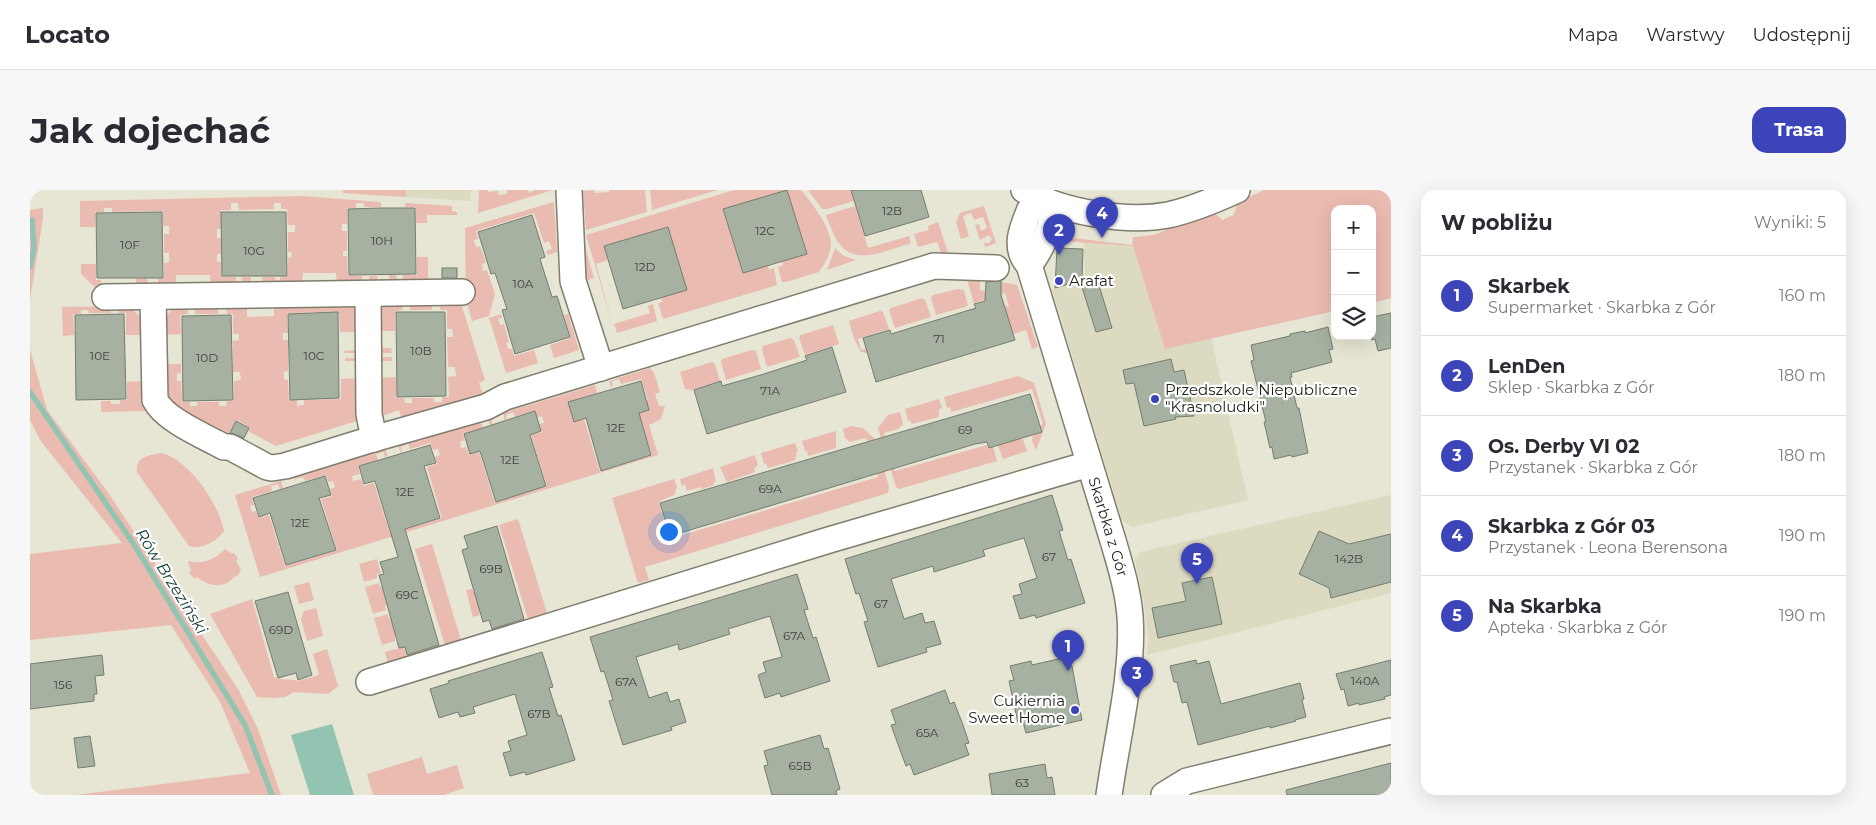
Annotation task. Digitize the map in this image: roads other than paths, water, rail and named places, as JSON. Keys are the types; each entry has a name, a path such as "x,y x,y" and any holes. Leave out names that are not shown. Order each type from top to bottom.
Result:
{"street":[{"path":"569,190 573,281 601,368"},
{"path":"1024,190 1047,201 1084,212 1155,217 1179,212 1237,190"},
{"name":"Skarbka z Gór","path":"1047,201 1030,209 1021,228 1021,252 1029,266 1125,582 1131,629 1129,670 1109,795"},
{"path":"163,297 155,400 159,408 224,447 230,447 272,468 285,466 486,407 505,397 957,258 996,268"},
{"path":"105,297 462,292"},
{"path":"368,294 369,414 374,439"},
{"path":"369,682 481,649 829,540 1089,464"},
{"path":"1164,795 1187,781 1391,731"}],"waterway":[{"name":"Rów Brzeziński","path":"30,267 34,249 32,220"},
{"name":"Rów Brzeziński","path":"30,392 133,543 245,725 272,795"}],"place":[{"name":"Skarbka z Gór 03","path":"1102,238"},
{"name":"LenDen","path":"1059,255"},
{"name":"Arafat","path":"1059,281"},
{"name":"Przedszkole Niepubliczne \"Krasnoludki\"","path":"1155,399"},
{"name":"Na Skarbka","path":"1197,584"},
{"name":"Skarbek","path":"1068,671"},
{"name":"Os. Derby VI 02","path":"1137,698"},
{"name":"Cukiernia Sweet Home","path":"1075,710"}]}
